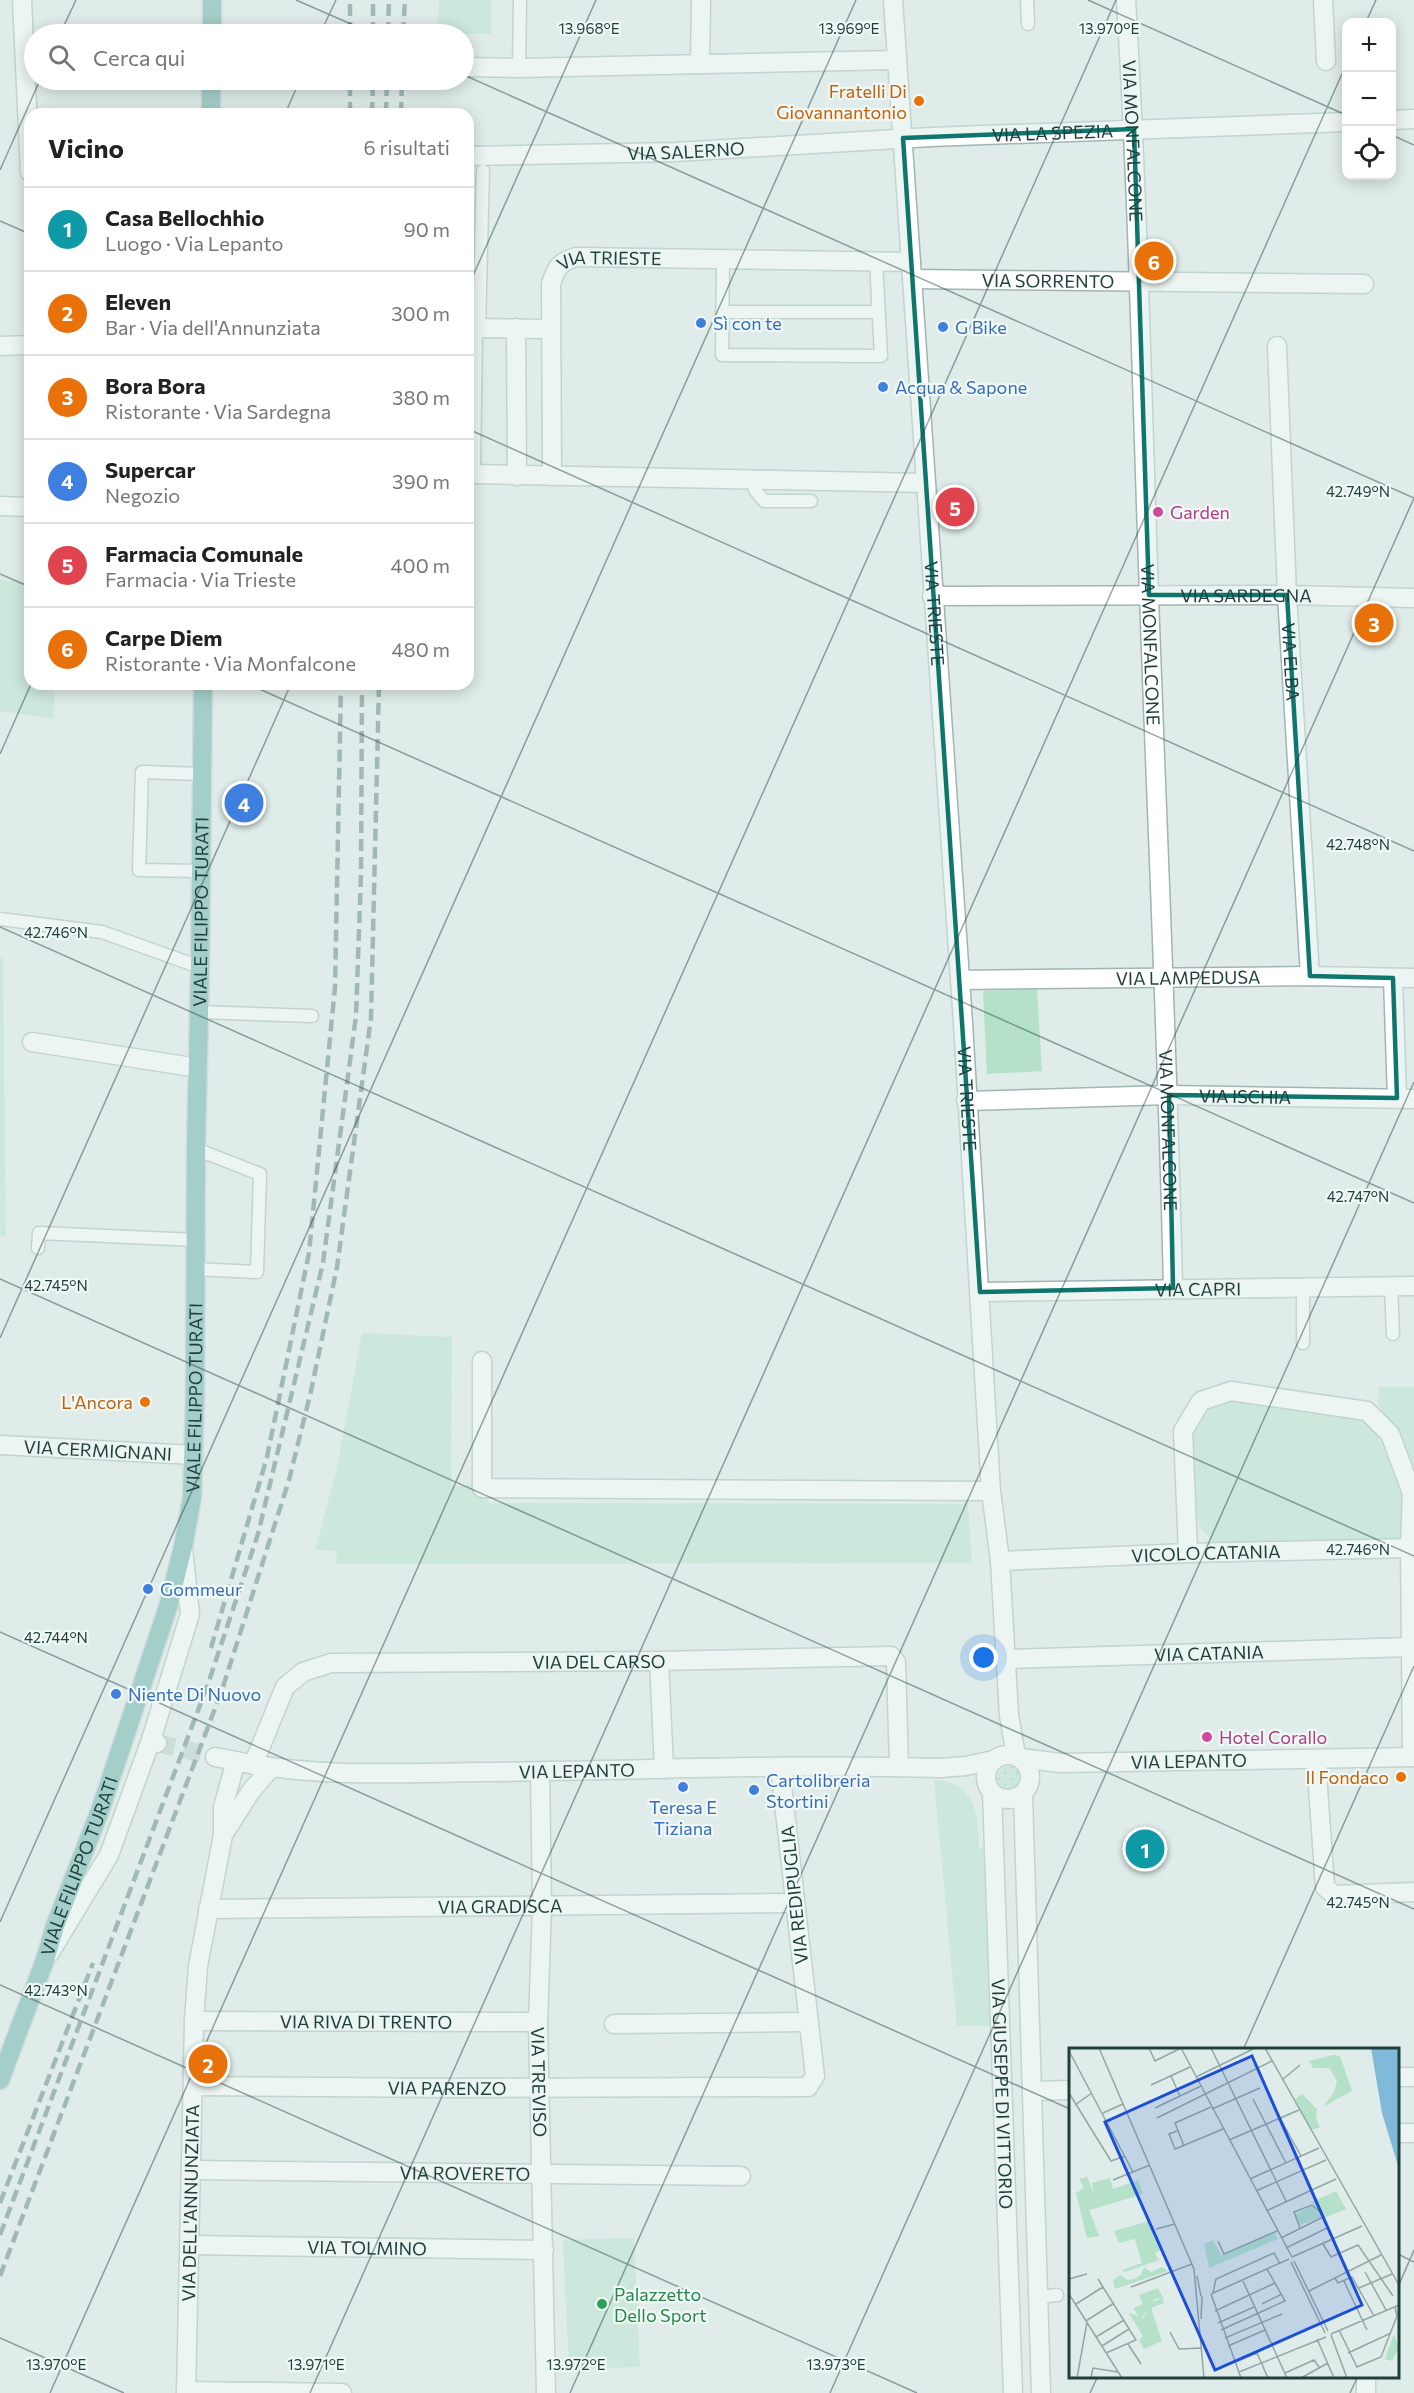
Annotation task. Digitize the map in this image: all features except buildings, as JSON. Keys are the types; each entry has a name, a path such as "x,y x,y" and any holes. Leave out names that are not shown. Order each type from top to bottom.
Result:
{"main road":[{"path":"212,0 212,24"},
{"path":"211,90 211,108"},
{"name":"VIALE FILIPPO TURATI","path":"0,2080 100,1808 168,1607 192,1498 202,690"}],"street":[{"path":"22,0 24,43"},
{"path":"700,64 701,0"},
{"name":"VIA TRIESTE","path":"893,0 960,980 992,1491 1007,1659 1008,1758"},
{"name":"VIA MONFALCONE","path":"1126,0 1140,281 1149,595 1169,1095 1173,1288"},
{"path":"1323,0 1326,61"},
{"path":"474,67 896,60"},
{"path":"26,90 27,108"},
{"path":"1396,120 1414,119"},
{"name":"VIA LA SPEZIA","path":"903,138 1342,122"},
{"name":"VIA SALERNO","path":"474,156 675,152 903,138"},
{"name":"VIA TRIESTE","path":"552,476 549,329 551,284 555,268 562,261 576,257 876,261 912,271"},
{"name":"VIA SORRENTO","path":"912,271 1140,281 1364,284"},
{"path":"474,328 549,329"},
{"path":"516,328 518,476"},
{"path":"0,346 24,345"},
{"name":"VIA ELBA","path":"1276,346 1287,595 1310,976"},
{"path":"474,472 481,476 926,483"},
{"path":"0,506 24,507"},
{"name":"VIA SARDEGNA","path":"932,596 1287,595 1414,598"},
{"name":"VIA LAMPEDUSA","path":"960,980 1310,976 1414,978"},
{"path":"1393,978 1405,1098"},
{"path":"32,1042 198,1068"},
{"name":"VIA ISCHIA","path":"966,1101 1169,1095 1405,1098"},
{"name":"VIA CAPRI","path":"980,1292 1414,1286"},
{"path":"482,1361 482,1488 992,1491"},
{"path":"1188,1553 1183,1431 1201,1401 1231,1392 1366,1411 1390,1434 1412,1493 1410,1548 1413,1757"},
{"name":"VIA CERMIGNANI","path":"0,1445 194,1455"},
{"path":"45,1960 109,1856 154,1742 190,1614 183,1547"},
{"name":"VICOLO CATANIA","path":"1000,1561 1188,1553 1410,1548"},
{"name":"VIA CATANIA","path":"1007,1659 1411,1647"},
{"name":"VIA DEL CARSO","path":"253,1765 285,1687 303,1672 331,1663 659,1661 891,1656 897,1662 899,1767"},
{"path":"659,1661 664,1769"},
{"name":"VIA LEPANTO","path":"215,1757 253,1765 345,1773 940,1768 966,1766 1008,1758 1060,1763 1413,1757"},
{"path":"1026,1790 1031,1773 1008,1758 987,1771 989,1788 997,1797 1011,1799 1026,1790 1060,1763"},
{"path":"1316,1759 1324,1887 1334,1895 1414,1892"},
{"name":"VIA DELL'ANNUNZIATA","path":"186,2392 194,2021 198,1966 223,1835 223,1807 253,1765"},
{"name":"VIA DELL'ANNUNZIATA","path":"223,1835 251,1791 253,1765"},
{"name":"VIA REDIPUGLIA","path":"780,1768 815,2076 808,2087"},
{"name":"VIA LEPANTO","path":"940,1768 989,1788"},
{"name":"VIA TREVISO","path":"540,1772 542,1907 538,2022 546,2393"},
{"name":"VIA GIUSEPPE DI VITTORIO","path":"989,1788 1013,2393"},
{"name":"VIA GIUSEPPE DI VITTORIO","path":"1026,1790 1033,2091 1048,2296 1041,2393"},
{"name":"VIA GRADISCA","path":"208,1909 794,1903"},
{"name":"VIA RIVA DI TRENTO","path":"194,2021 538,2022"},
{"path":"614,2024 808,2022"},
{"name":"VIA PARENZO","path":"193,2086 808,2087"},
{"path":"1033,2091 1069,2090"},
{"name":"VIA ROVERETO","path":"191,2170 741,2176"},
{"name":"VIA TOLMINO","path":"190,2245 544,2250"},
{"path":"186,2392 342,2393"}],"lane":[{"path":"519,68 520,0"},
{"path":"1027,0 1028,24"},
{"path":"480,328 483,171"},
{"path":"723,259 722,355 881,356 876,261"},
{"path":"722,312 878,312"},
{"path":"755,479 755,490 764,501 811,501"},
{"path":"200,871 139,870 142,772 201,774"},
{"path":"0,919 102,932 200,967"},
{"path":"199,1012 312,1016"},
{"path":"195,1269 257,1272 261,1174 196,1149"},
{"path":"38,1248 39,1233 196,1240"},
{"path":"1392,1286 1393,1334"},
{"path":"1303,1287 1303,1343"}],"highlighted area":[{"path":"1134,129 1149,595 1287,595 1310,976 1393,978 1397,1098 1169,1095 1173,1288 980,1292 903,138"}],"green space":[{"path":"439,0 491,0 491,34 474,34 474,24 438,24"},
{"path":"0,580 24,582 24,690 55,690 53,719 0,711"},
{"path":"0,958 3,959 6,1236 0,1235"},
{"path":"1037,988 1042,1071 987,1074 983,991"},
{"path":"362,1333 452,1337 451,1486 473,1485 490,1503 968,1504 972,1563 336,1564 337,1551 315,1550 337,1468"},
{"path":"1379,1387 1414,1387 1414,1470 1378,1403"},
{"path":"1226,1399 1365,1415 1399,1473 1407,1508 1403,1538 1217,1547 1199,1526 1190,1435 1209,1405"},
{"path":"1009,1766 1018,1770 1022,1779 1018,1788 1009,1792 1000,1788 996,1779 1000,1770"},
{"path":"934,1780 958,1786 966,1793 976,1812 979,1848 987,1848 992,2026 957,2026"},
{"name":"Palazzetto Dello Sport","path":"634,2238 640,2367 569,2369 563,2240"}],"tunnel":[{"path":"157,1743 215,1757"}],"railway":[{"path":"350,0 350,24"},
{"path":"373,0 373,24"},
{"path":"388,24 389,0"},
{"path":"404,24 405,0"},
{"path":"350,90 350,108"},
{"path":"372,108 373,90"},
{"path":"386,108 387,90"},
{"path":"401,108 402,90"},
{"path":"211,1648 267,1457 309,1253 335,987 341,690"},
{"path":"0,2235 208,1684 258,1534 323,1263 356,1016 361,874 362,690"},
{"path":"0,2276 222,1690 289,1480 311,1391 337,1267 371,1018 379,690"},
{"path":"0,2203 93,1963"}],"place":[{"name":"Fratelli Di Giovannantonio","path":"919,101"},
{"name":"Carpe Diem","path":"1154,261"},
{"name":"Sì con te","path":"701,323"},
{"name":"G Bike","path":"943,327"},
{"name":"Acqua & Sapone","path":"883,387"},
{"name":"Farmacia Comunale","path":"955,507"},
{"name":"Garden","path":"1158,512"},
{"name":"Bora Bora","path":"1374,623"},
{"name":"Supercar","path":"244,803"},
{"name":"L'Ancora","path":"145,1402"},
{"name":"Gommeur","path":"148,1589"},
{"name":"Niente Di Nuovo","path":"116,1694"},
{"name":"Hotel Corallo","path":"1207,1737"},
{"name":"Il Fondaco","path":"1401,1777"},
{"name":"Teresa E Tiziana","path":"683,1787"},
{"name":"Cartolibreria Stortini","path":"754,1790"},
{"name":"Casa Bellochhio","path":"1145,1849"},
{"name":"Eleven","path":"208,2064"},
{"name":"Palazzetto Dello Sport","path":"602,2304"}]}
